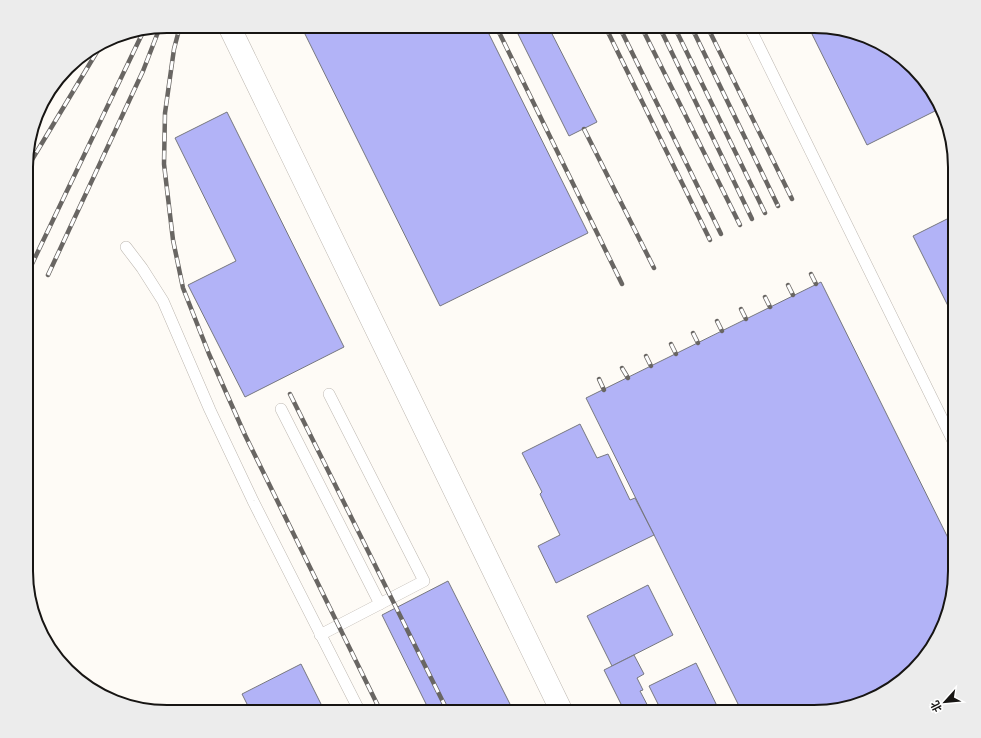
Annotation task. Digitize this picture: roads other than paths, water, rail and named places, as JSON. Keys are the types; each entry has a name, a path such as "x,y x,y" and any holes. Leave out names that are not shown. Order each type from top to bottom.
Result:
{"street":[{"path":"232,33 559,705"}],"lane":[{"path":"752,33 948,431"},
{"path":"126,247 142,268 162,301 252,501 356,705"},
{"path":"320,635 424,581 329,394"},
{"path":"281,409 380,604"}],"railway":[{"path":"178,33 174,49 165,113 164,164 173,240 183,288 209,354 245,435 378,705"},
{"path":"499,33 622,284"},
{"path":"608,33 710,240"},
{"path":"622,33 721,234"},
{"path":"644,33 740,225"},
{"path":"662,33 752,219"},
{"path":"677,33 765,213"},
{"path":"694,33 778,206"},
{"path":"710,33 792,199"},
{"path":"48,275 143,71 157,34"},
{"path":"33,262 141,36"},
{"path":"34,157 95,54"},
{"path":"584,129 654,268"},
{"path":"811,274 816,284"},
{"path":"788,285 793,295"},
{"path":"765,297 770,307"},
{"path":"741,309 746,319"},
{"path":"717,321 722,331"},
{"path":"693,333 698,343"},
{"path":"671,344 676,354"},
{"path":"646,356 651,366"},
{"path":"622,368 628,378"},
{"path":"599,379 604,390"},
{"path":"290,394 445,705"}]}
